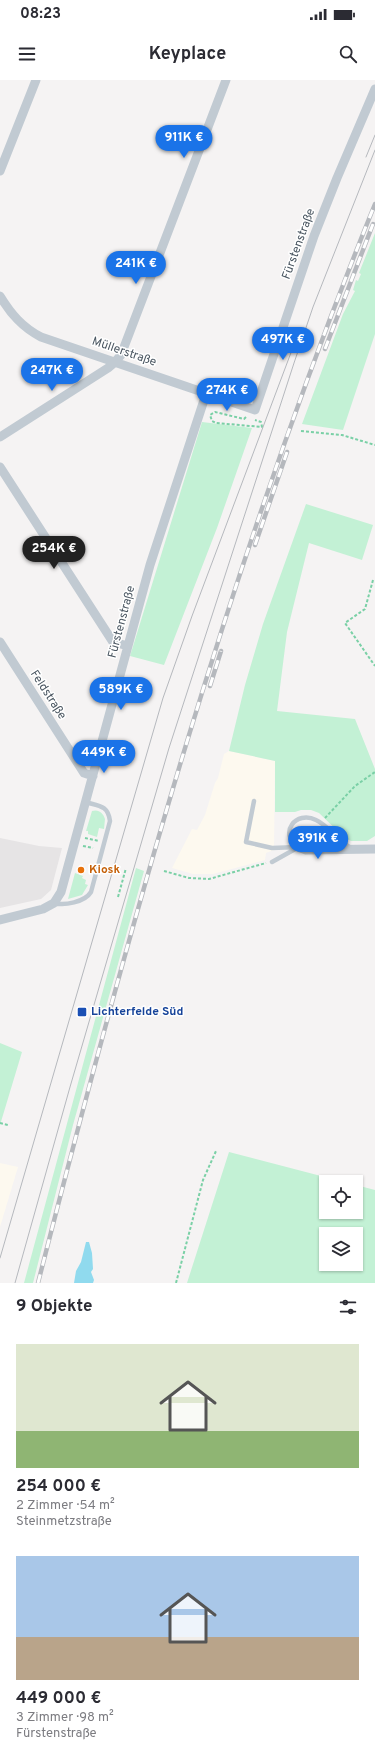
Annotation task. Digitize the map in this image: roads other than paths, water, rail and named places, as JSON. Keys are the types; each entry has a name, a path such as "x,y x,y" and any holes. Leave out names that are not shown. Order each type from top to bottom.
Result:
{"street":[{"path":"0,171 36,80"},
{"path":"0,437 116,362 226,80"},
{"name":"Fürstenstraße","path":"255,410 314,236 336,178 375,89"},
{"name":"Müllerstraße","path":"0,296 11,314 32,332 255,410"},
{"name":"Fürstenstraße","path":"56,903 62,892 150,565 206,394"},
{"path":"0,467 113,642 128,646"},
{"name":"Feldstraße","path":"0,642 84,773 93,776"},
{"path":"298,847 306,850 375,849"},
{"path":"0,920 38,911 56,903"}],"lane":[{"path":"254,800 246,842 272,848 298,847"},
{"path":"56,903 64,904 84,899 89,896 110,820 109,813 105,807 85,802"},
{"path":"298,847 294,844 289,834 293,822 301,818 309,817 321,823 337,839 354,849"},
{"path":"272,862 298,847"}],"water":[{"path":"86,1242 89,1242 92,1253 93,1269 91,1272 94,1280 93,1283 74,1283 76,1271 81,1262"}],"tram line":[{"path":"366,157 375,135"},
{"path":"15,1283 70,1087 169,748 313,307 375,150"},
{"path":"0,1258 163,698 192,616 298,334"}],"railway":[{"path":"38,1283 73,1146 148,873 230,603 324,336 375,204"},
{"path":"325,349 373,224"},
{"path":"255,545 287,452"},
{"path":"210,686 221,651"}],"place":[{"name":"Kiosk","path":"81,870"},
{"name":"Lichterfelde Süd","path":"82,1012"}]}
